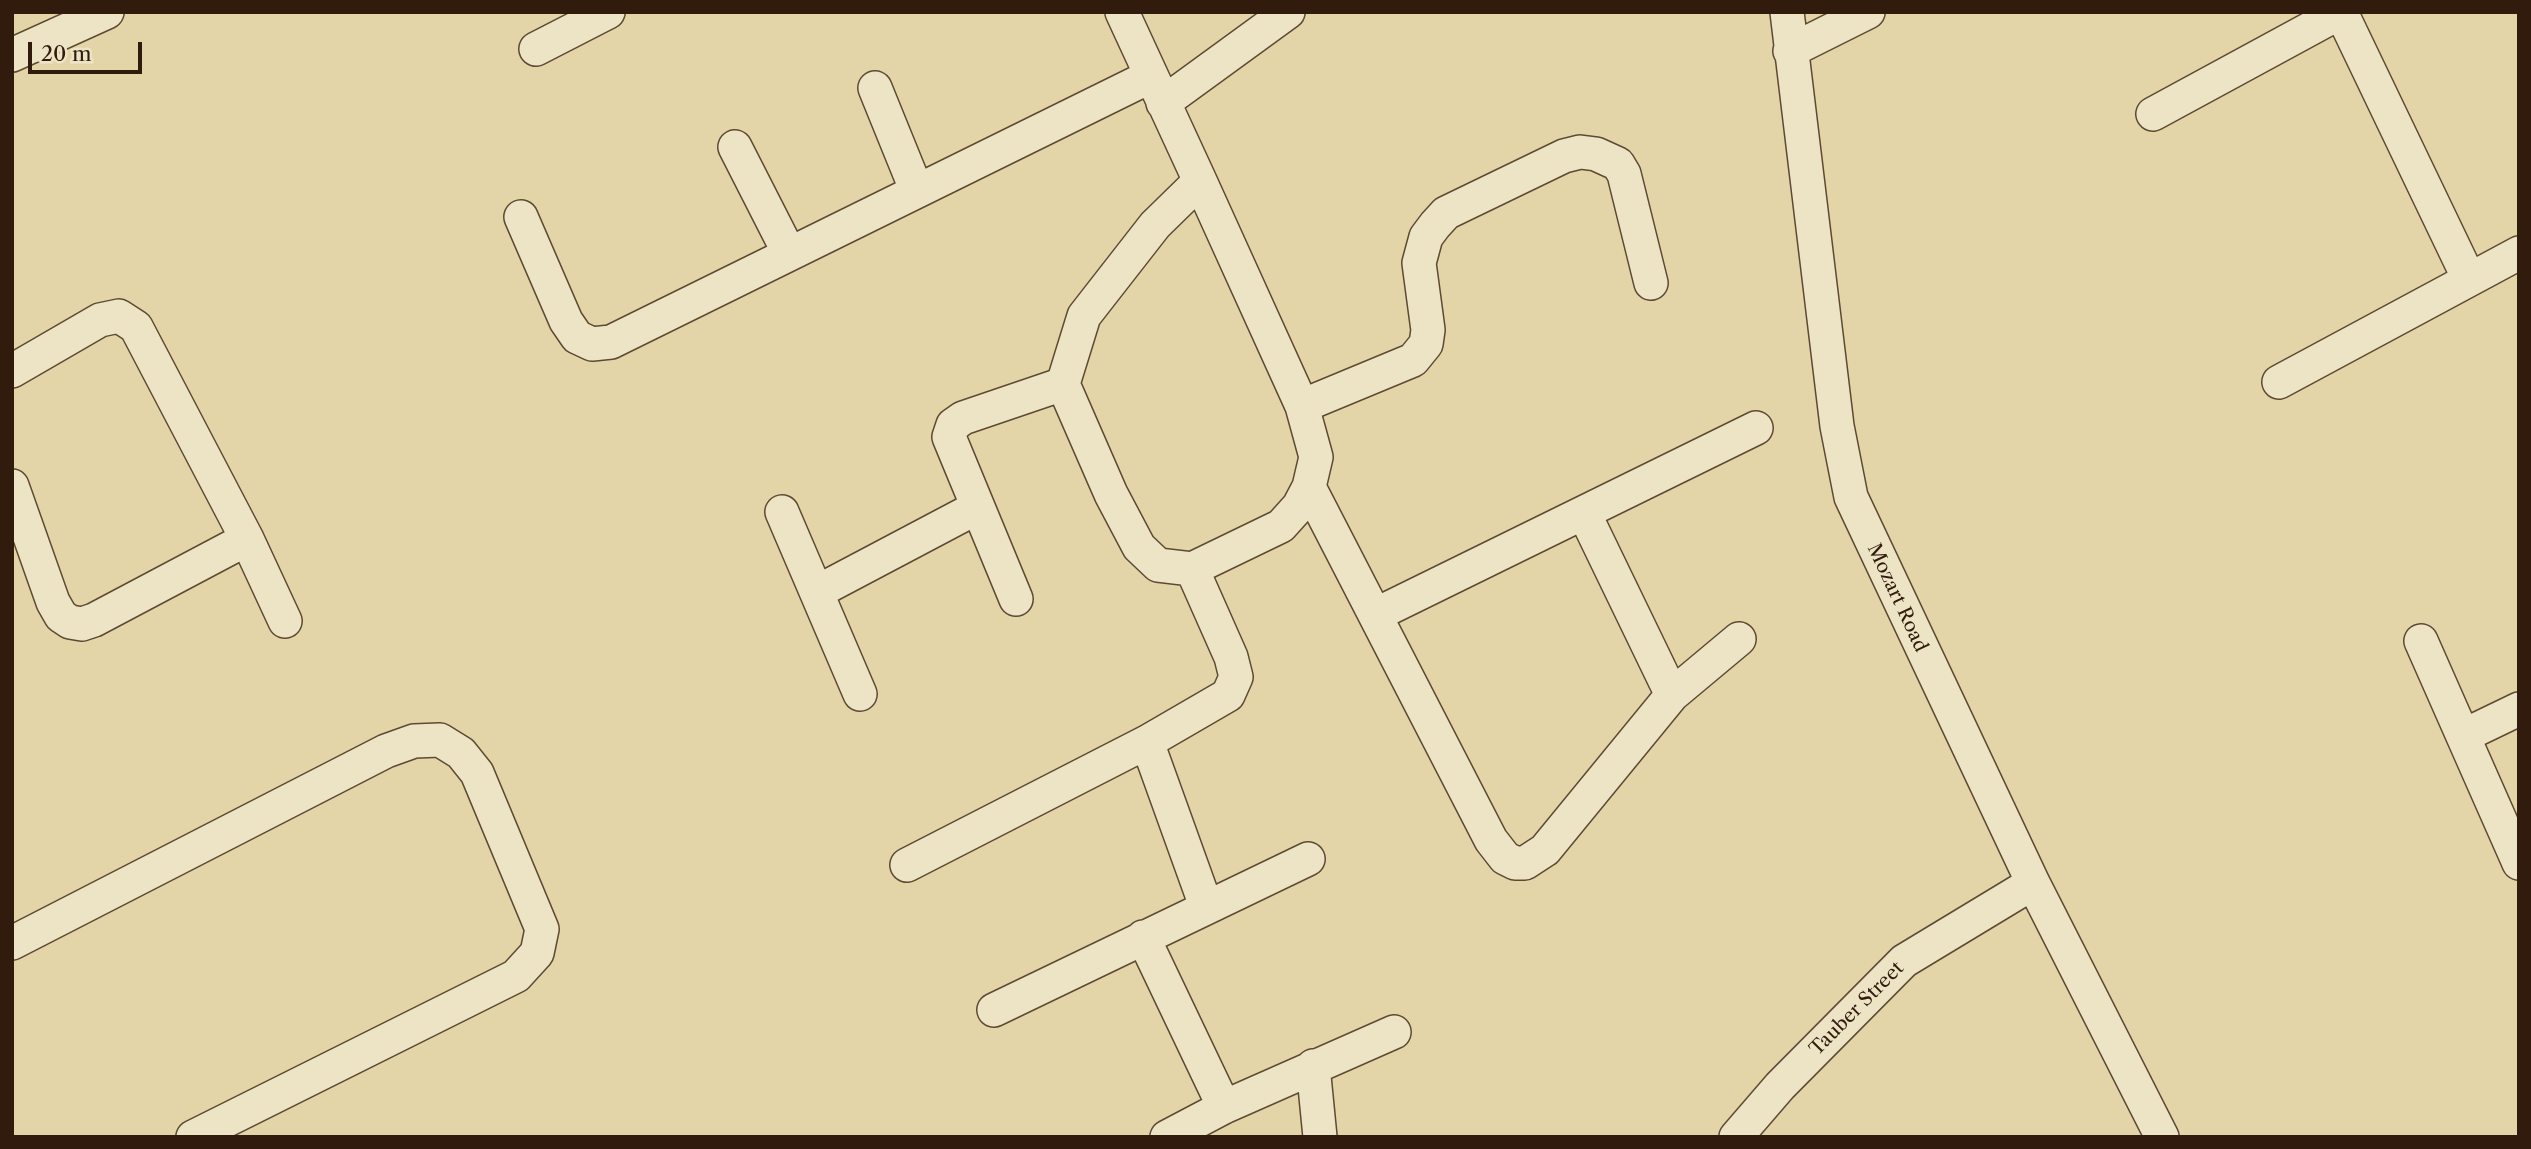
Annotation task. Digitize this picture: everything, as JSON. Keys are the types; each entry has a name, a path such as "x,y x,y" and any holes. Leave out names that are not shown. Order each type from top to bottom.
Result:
{"street":[{"path":"12,55 107,12"},
{"path":"536,49 608,12"},
{"path":"1122,12 1302,406 1316,457 1309,487 1299,506 1281,526 1192,569 1157,565 1139,547 1111,494 1063,384 1084,317 1155,225 1199,181"},
{"path":"522,217 566,321 577,337 592,344 611,342 916,189 1157,89 1288,12"},
{"name":"Mozart Road","path":"1787,12 1837,426 1852,498 2033,883 2162,1137"},
{"path":"1790,51 1868,12"},
{"path":"2153,114 2341,12 2469,279"},
{"path":"875,88 916,189"},
{"path":"735,148 789,253"},
{"path":"1302,406 1413,360 1426,344 1428,330 1419,263 1426,237 1446,214 1564,156 1580,152 1596,154 1618,164 1624,174 1651,283"},
{"path":"2279,382 2519,253"},
{"path":"12,371 100,320 119,317 136,327 247,539 285,621"},
{"path":"1016,599 976,508 949,436 953,425 963,418 1063,384"},
{"path":"1377,614 1756,428"},
{"path":"12,486 53,603 61,616 70,622 82,624 94,620 247,539"},
{"path":"1309,487 1377,614 1491,840 1505,858 1515,863 1525,863 1545,850 1672,695 1739,639"},
{"path":"817,592 976,508"},
{"path":"782,512 860,694"},
{"path":"1584,513 1672,695"},
{"path":"907,865 1147,742 1228,695 1236,677 1231,656 1192,569"},
{"path":"2421,641 2519,863"},
{"path":"2463,736 2519,709"},
{"path":"12,943 386,751 414,741 440,740 461,753 477,773 542,929 537,953 516,976 193,1137"},
{"path":"1147,742 1206,906"},
{"path":"993,1010 1308,859"},
{"name":"Tauber Street","path":"1736,1137 1780,1086 1904,961 2033,883"},
{"path":"1143,937 1224,1107"},
{"path":"1167,1137 1224,1107 1394,1032"},
{"path":"1313,1066 1320,1137"}]}
